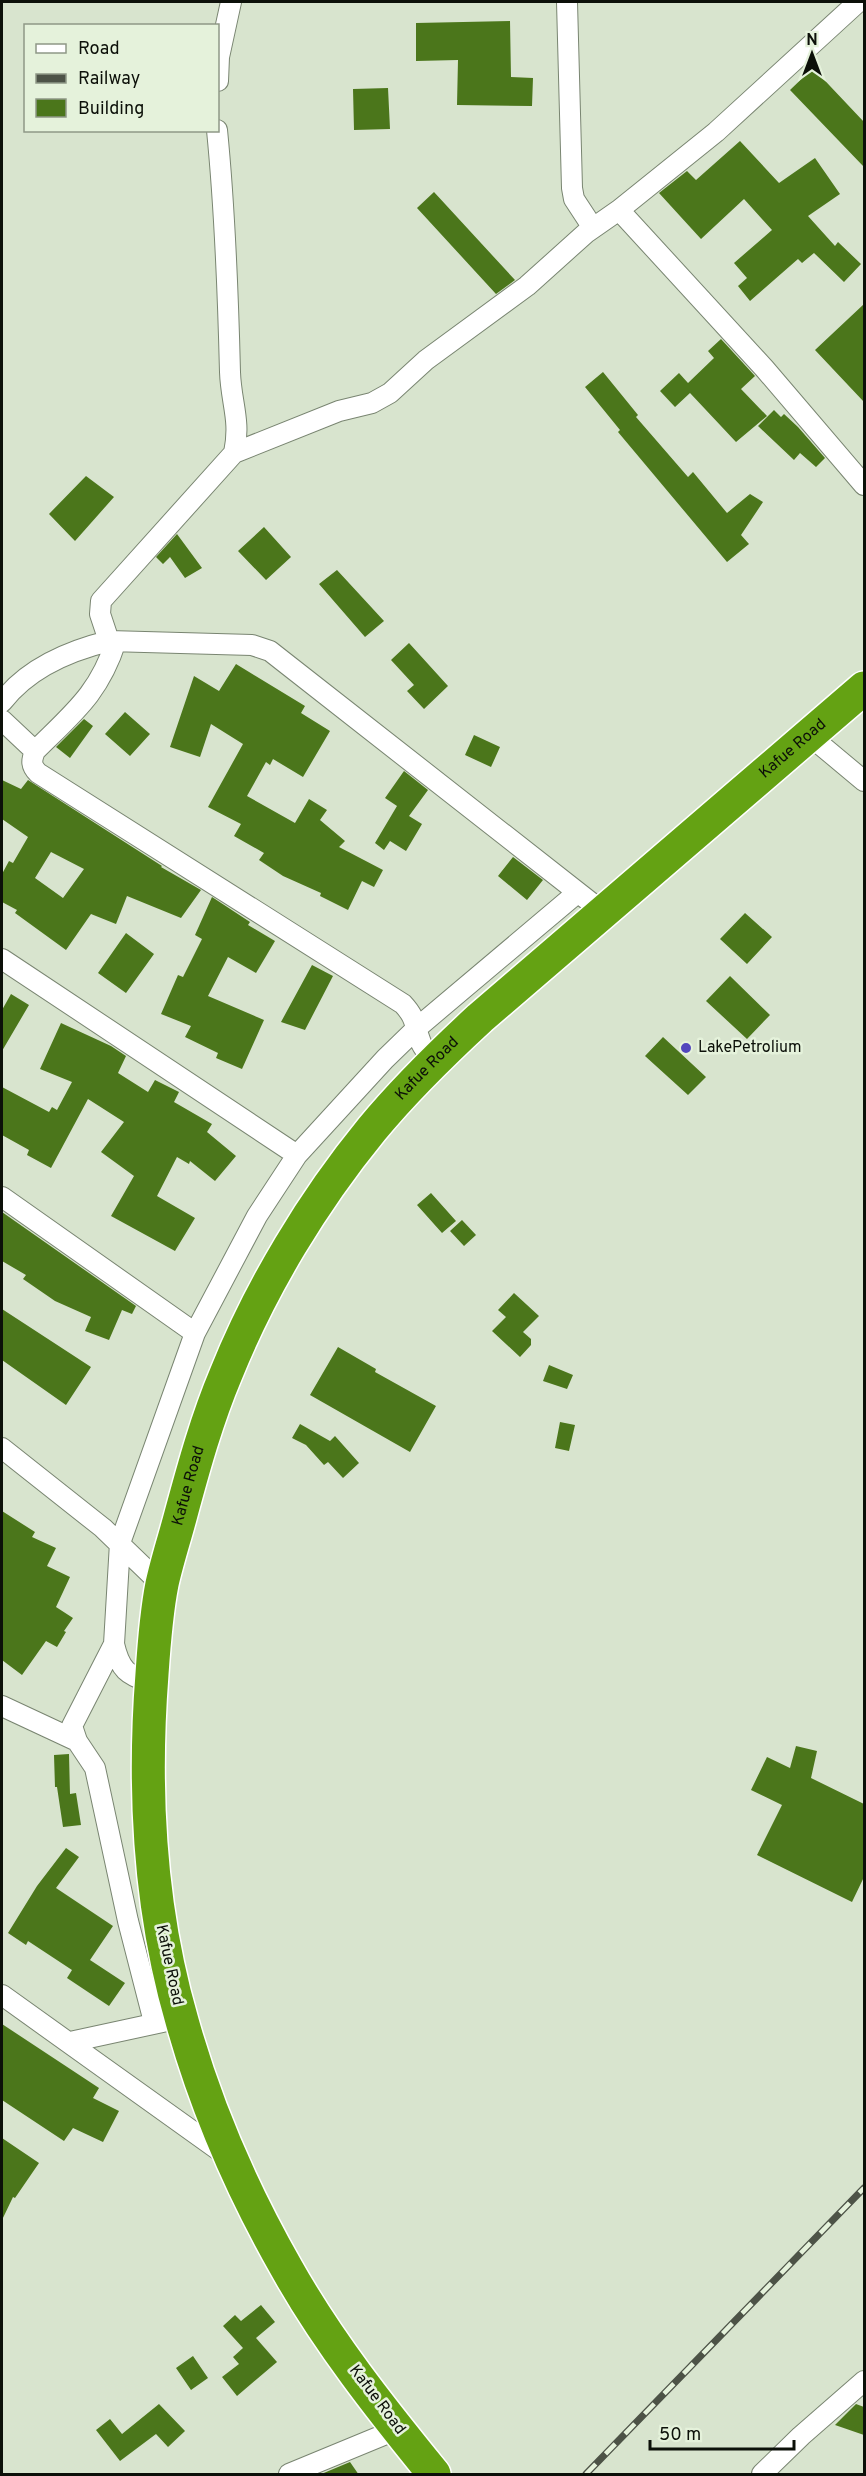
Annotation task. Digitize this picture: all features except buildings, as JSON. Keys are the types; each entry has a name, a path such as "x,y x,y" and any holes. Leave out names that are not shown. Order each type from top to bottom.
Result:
{"highway":[{"name":"Kafue Road","path":"434,2475 336,2345 287,2270 167,2021 159,1915 152,1869 147,1774 151,1683 162,1585 212,1410 230,1365 262,1298 298,1236 338,1175 370,1132 434,1061 480,1018 864,688"}],"street":[{"path":"219,57 231,2"},
{"path":"567,2 572,188 574,199 592,228"},
{"path":"434,1061 419,1039 418,1027 412,1014 403,1004 38,773 33,768 32,759 35,752 93,691 109,664 113,641 100,614 101,601 234,453 339,411 372,403 390,393 426,360 527,286 592,228 619,210 716,132 858,2"},
{"path":"217,132 224,201 230,372 237,411 237,439 234,453"},
{"path":"619,210 764,368 864,485"},
{"path":"2,702 26,677 44,665 85,647 113,641 252,645 270,651 603,912"},
{"path":"2,720 35,752"},
{"path":"810,736 864,780"},
{"path":"151,1683 134,1677 124,1670 118,1660 114,1644 120,1543 195,1333 257,1216 297,1155 350,1096 418,1027 578,892"},
{"path":"2,958 297,1155"},
{"path":"2,1197 195,1333"},
{"path":"2,1448 120,1543 162,1585"},
{"path":"70,2042 167,2021 128,1921 95,1768 77,1741 72,1725 114,1644"},
{"path":"2,1706 77,1741"},
{"path":"2,1995 234,2162"},
{"path":"762,2475 801,2436 864,2381"},
{"path":"289,2475 398,2429"}],"railway":[{"path":"586,2474 864,2188"}],"place":[{"name":"LakePetrolium","path":"686,1048"}]}
